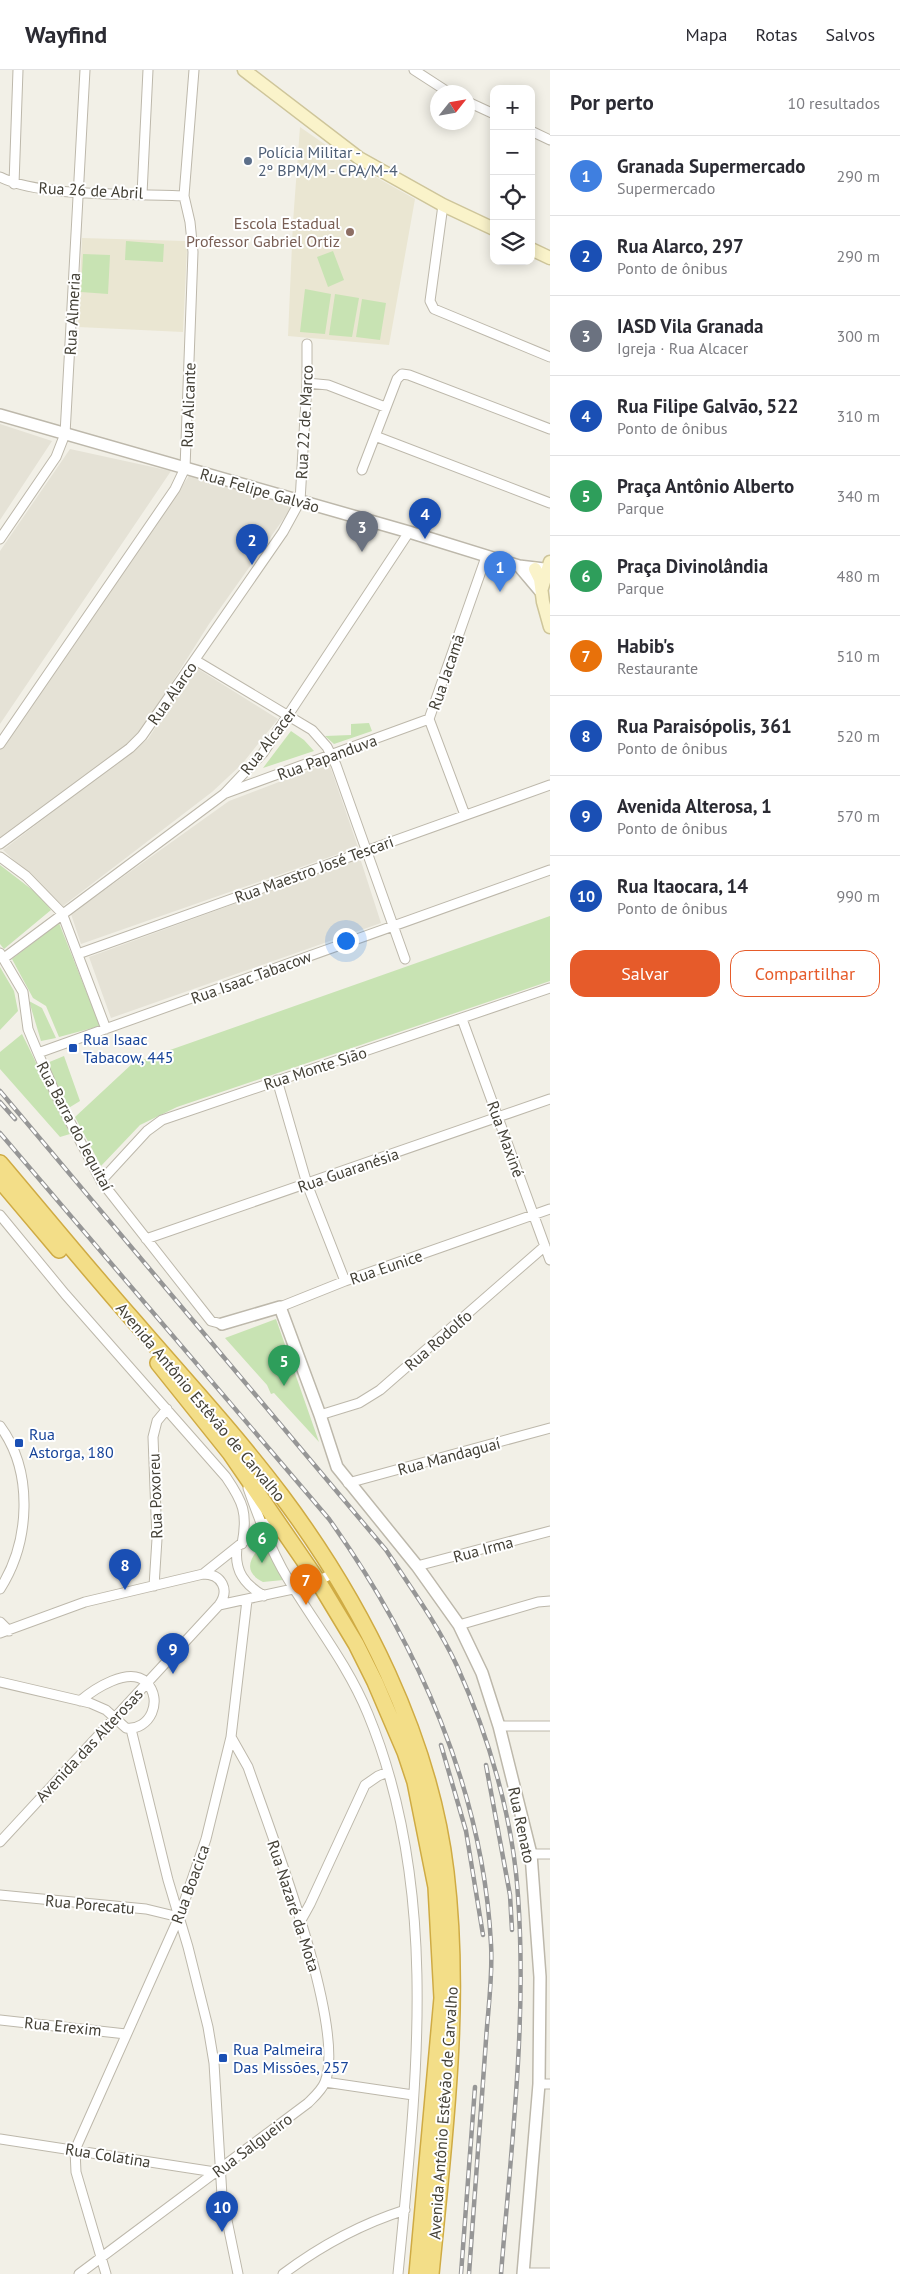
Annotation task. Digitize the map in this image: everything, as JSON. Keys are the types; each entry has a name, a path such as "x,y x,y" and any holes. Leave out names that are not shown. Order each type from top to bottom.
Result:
{"highway":[{"name":"Avenida Antônio Estêvão de Carvalho","path":"0,1163 252,1458 282,1496 334,1573 386,1668 402,1703 428,1788 446,1868 453,1960 453,2018 431,2274"},
{"name":"Avenida Antônio Estêvão de Carvalho","path":"0,1180 204,1419 244,1474 268,1522 318,1582 356,1644 405,1752 421,1806 436,1887 442,1998 417,2274"},
{"path":"268,1522 286,1518 316,1547"}],"main road":[{"path":"244,70 359,158 443,205 490,227"},
{"path":"535,251 550,258"},
{"path":"544,566 541,592 550,627"}],"street":[{"path":"14,184 18,70"},
{"name":"Rua Almeria","path":"0,539 56,457 65,434 85,70"},
{"path":"142,194 148,70"},
{"name":"Rua Alicante","path":"0,744 170,497 185,468 193,252 190,222 184,196 194,70"},
{"path":"414,70 437,85"},
{"path":"475,105 490,112"},
{"path":"535,133 550,140"},
{"name":"Rua 26 de Abril","path":"0,177 14,184 78,192 184,196"},
{"path":"443,205 430,301 434,309 550,357"},
{"name":"Rua 22 de Marco","path":"300,501 307,383 307,344"},
{"path":"362,470 397,379 406,374 550,429"},
{"path":"307,383 328,385 385,407"},
{"name":"Rua Felipe Galvão","path":"0,415 409,532 486,557 519,566 544,566"},
{"path":"375,436 550,503"},
{"name":"Rua Alarco","path":"0,844 130,748 147,729 283,532 300,501"},
{"name":"Rua Alcacer","path":"2,955 224,794 263,753 409,532"},
{"name":"Rua Jacamã","path":"465,816 429,719 486,557"},
{"path":"519,566 541,592"},
{"path":"195,660 312,730 332,755 405,959"},
{"name":"Rua Papanduva","path":"224,794 429,719"},
{"name":"Rua Maestro José Tescari","path":"78,954 550,785"},
{"path":"0,856 31,880 62,913 106,1029"},
{"name":"Rua Isaac Tabacow","path":"38,1054 550,870"},
{"name":"Rua Barra do Jequitaí","path":"2,955 23,992 28,1029 38,1054 56,1095 101,1181 211,1321 222,1324"},
{"name":"Rua Monte Sião","path":"101,1181 147,1131 162,1120 550,988"},
{"name":"Rua Maxiné","path":"462,1019 550,1260"},
{"path":"276,1080 307,1184 345,1281"},
{"name":"Rua Guaranésia","path":"146,1239 550,1099"},
{"name":"Rua Eunice","path":"222,1324 280,1307 345,1281 550,1209"},
{"name":"Avenida Antônio Estêvão de Carvalho","path":"0,1215 64,1294 226,1477 240,1497 245,1509 245,1519 239,1546"},
{"name":"Rua Rodolfo","path":"320,1415 358,1402 380,1390 545,1246"},
{"name":"Rua Renato","path":"280,1307 320,1415 333,1459 348,1483 417,1566 459,1625 482,1673 499,1726 531,1854 545,1977 544,2084 523,2274"},
{"name":"Rua Poxoreu","path":"154,1586 157,1539 153,1437 157,1422 167,1409"},
{"path":"0,1426 13,1448 19,1466 24,1509 16,1557 0,1588"},
{"name":"Rua Mandaguaí","path":"348,1483 550,1428"},
{"path":"203,1574 268,1522"},
{"name":"Avenida Antônio Estêvão de Carvalho","path":"268,1522 294,1589 334,1648 358,1691 388,1772 409,1859 413,1895 417,2047 398,2274"},
{"name":"Rua Irma","path":"417,1566 550,1531"},
{"path":"239,1546 235,1560 241,1576 253,1590 264,1596"},
{"path":"219,1605 294,1589 318,1582 334,1573"},
{"path":"0,1633 85,1602 203,1574 218,1577 223,1583 224,1599 219,1605"},
{"name":"Rua Boacica","path":"75,2150 179,1917 206,1839 230,1738 247,1600"},
{"path":"459,1625 538,1602 550,1601"},
{"name":"Avenida das Alterosas","path":"0,1842 219,1605"},
{"path":"0,1622 10,1630"},
{"path":"0,1682 80,1701 106,1710 120,1724 132,1729 146,1724 153,1709 151,1692 146,1682 128,1677 115,1680 97,1688 80,1701"},
{"path":"499,1726 550,1726"},
{"path":"132,1729 204,2009 214,2063 217,2171 238,2274"},
{"name":"Rua Nazaré da Mota","path":"230,1738 248,1767 318,1979 324,2009 328,2066 325,2082"},
{"path":"300,1922 365,1786 378,1776 388,1772"},
{"path":"531,1854 550,1854"},
{"name":"Rua Porecatu","path":"0,1895 146,1909 179,1917"},
{"name":"Rua Erexim","path":"0,2020 126,2034"},
{"path":"325,2082 413,2094"},
{"name":"Rua Salgueiro","path":"78,2274 308,2102 318,2093 325,2082"},
{"name":"Rua Colatina","path":"0,2139 217,2171"},
{"path":"75,2150 76,2172 106,2274"},
{"path":"283,2274 338,2238 404,2210"},
{"path":"523,2274 550,2273"}],"shaded area":[{"name":"Escola Estadual Professor Gabriel Ortiz","path":"300,127 356,166 415,199 389,345 288,336 293,222"},
{"path":"82,238 185,241 187,248 183,332 78,327"},
{"path":"0,424 52,441 0,520"},
{"path":"70,449 171,471 0,724 0,551"},
{"path":"191,473 294,504 209,624 133,744 0,839 0,749"},
{"path":"195,667 278,719 242,764 212,792 63,906 3,850 148,739"},
{"path":"329,763 358,847 81,944 71,914 229,801"},
{"path":"360,858 381,923 111,1018 89,957"}],"green space":[{"path":"126,241 164,244 163,262 125,260"},
{"path":"333,251 344,280 328,287 317,257"},
{"path":"83,254 110,255 108,294 81,292"},
{"path":"305,289 331,294 325,334 300,332"},
{"path":"335,294 359,298 352,337 329,335"},
{"path":"362,299 386,303 380,340 356,337"},
{"path":"369,723 372,731 334,744 325,736 351,735 351,724"},
{"path":"291,731 304,740 314,751 263,768"},
{"path":"0,865 39,895 51,910 4,949 0,944"},
{"path":"550,916 550,981 177,1107 140,1125 101,1166 75,1117 133,1063"},
{"path":"59,923 100,1026 59,1037 46,1006 33,998 12,959"},
{"path":"0,967 14,991 18,1011 0,1030"},
{"path":"29,1001 42,1008 56,1038 41,1041"},
{"path":"22,1034 70,1134 60,1137 0,1069 0,1052"},
{"path":"64,1056 80,1101 67,1109 47,1063"},
{"path":"276,1319 319,1442 274,1393 271,1394 267,1385 225,1338"},
{"path":"264,1543 283,1580 263,1582 252,1573 250,1563 252,1558"}],"railway":[{"path":"0,1091 386,1550 441,1636 469,1693 498,1778 511,1837 518,1896 521,1991 517,2085 501,2274"},
{"path":"0,1102 15,1119"},
{"path":"0,1133 329,1519 391,1616 417,1668 440,1721 460,1775 475,1830 485,1887 491,1944 491,1980 469,2274"},
{"path":"441,1745 466,1831 483,1935"},
{"path":"486,1765 510,1895 512,1930"},
{"path":"461,2274 475,2087"}],"place":[{"name":"Polícia Militar - 2º BPM/M - CPA/M-4","path":"248,161"},
{"name":"Escola Estadual Professor Gabriel Ortiz","path":"350,232"},
{"name":"Rua Filipe Galvão, 522","path":"425,539"},
{"name":"IASD Vila Granada","path":"362,552"},
{"name":"Rua Alarco, 297","path":"252,565"},
{"name":"Granada Supermercado","path":"500,592"},
{"name":"Rua Isaac Tabacow, 445","path":"73,1048"},
{"name":"Praça Antônio Alberto","path":"284,1386"},
{"name":"Rua Astorga, 180","path":"19,1443"},
{"name":"Praça Divinolândia","path":"262,1563"},
{"name":"Rua Paraisópolis, 361","path":"125,1590"},
{"name":"Habib's","path":"306,1605"},
{"name":"Avenida Alterosa, 1","path":"173,1674"},
{"name":"Rua Palmeira Das Missões, 257","path":"223,2058"},
{"name":"Rua Itaocara, 14","path":"222,2232"}]}
